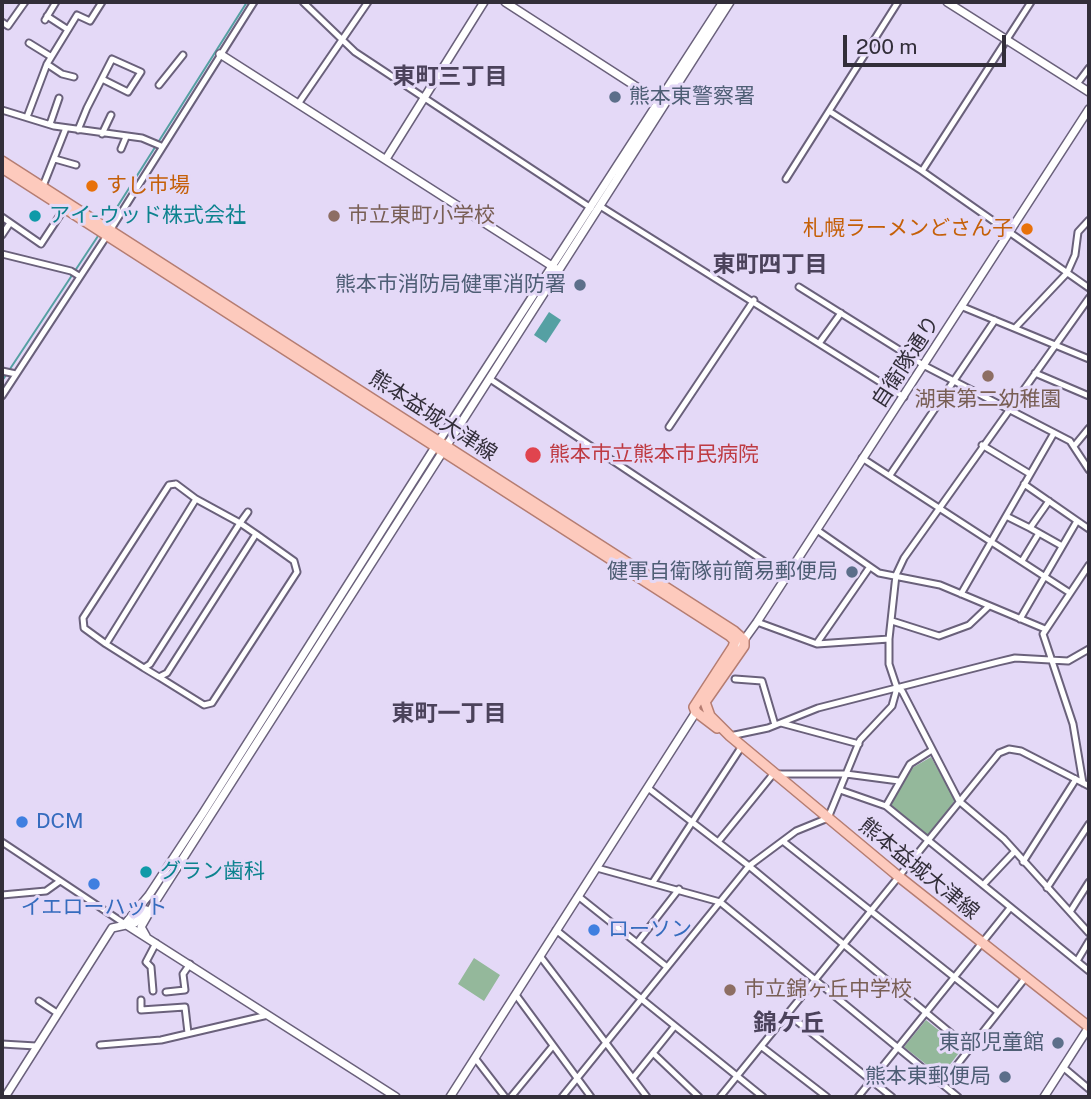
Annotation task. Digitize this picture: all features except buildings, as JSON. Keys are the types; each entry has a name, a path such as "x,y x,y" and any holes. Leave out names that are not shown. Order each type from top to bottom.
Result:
{"main road":[{"name":"熊本益城大津線","path":"2,161 43,186 108,234"},
{"name":"熊本益城大津線","path":"2,168 441,447 730,636 735,641 733,648"},
{"name":"熊本益城大津線","path":"441,447 746,637"},
{"path":"696,712 741,653 746,637"},
{"path":"696,712 695,703 733,648"},
{"name":"熊本益城大津線","path":"705,702 710,716 730,736"},
{"name":"熊本益城大津線","path":"696,712 730,736 898,876 1089,1027"}],"street":[{"path":"2,22 8,26 25,2"},
{"path":"56,2 46,18 67,29"},
{"path":"27,117 50,56 67,29 77,15 90,21 102,2"},
{"path":"2,396 254,2"},
{"path":"303,2 342,42 424,99 596,208 754,300 904,397"},
{"path":"298,104 368,2"},
{"path":"386,159 484,2"},
{"path":"505,2 662,104"},
{"path":"662,104 723,2"},
{"path":"125,924 149,895 203,813 730,2"},
{"path":"786,179 898,2"},
{"path":"948,2 1089,92"},
{"path":"922,171 1031,2"},
{"path":"29,43 50,56"},
{"path":"220,54 556,269"},
{"path":"159,85 183,55"},
{"path":"78,130 102,79 112,59 141,72 128,92 102,79"},
{"path":"47,64 74,78"},
{"path":"1077,84 1089,68"},
{"path":"50,124 59,98"},
{"name":"自衛隊通り","path":"733,648 757,622 862,458 925,366 1010,230 1086,120 1089,109"},
{"path":"2,110 66,128 126,136 161,146"},
{"path":"829,111 1010,230 1089,288"},
{"path":"102,134 111,114"},
{"path":"43,186 66,128"},
{"path":"121,149 126,136"},
{"path":"55,159 76,164"},
{"path":"2,217 41,244 64,209"},
{"path":"1015,328 1067,272 1075,255 1079,232 1089,220"},
{"path":"2,235 10,223"},
{"path":"2,254 71,271 79,276"},
{"path":"146,936 141,927 157,899 441,447 490,380 556,269"},
{"path":"799,286 925,366 1075,445 1089,470"},
{"path":"562,1097 749,866 785,842 796,831 828,818 859,744 892,706 897,688 890,664 889,639 896,575 912,544 1089,298"},
{"path":"669,427 754,300"},
{"path":"963,307 1089,359"},
{"path":"820,342 841,313"},
{"path":"890,475 995,320"},
{"path":"2,371 16,374"},
{"path":"1035,373 1089,396"},
{"path":"490,380 786,576"},
{"path":"1075,445 1089,428"},
{"path":"961,594 1054,433"},
{"path":"982,445 1030,474"},
{"path":"862,458 1070,593"},
{"path":"176,484 196,499 240,523 294,561 296,572 212,703 204,705 106,644 84,628 83,618 169,485 176,484"},
{"path":"1024,484 1089,528"},
{"path":"106,644 196,499"},
{"path":"1030,528 1049,501"},
{"path":"144,668 150,664 248,512"},
{"path":"1006,516 1062,546"},
{"path":"1020,619 1077,522"},
{"path":"817,530 879,573 896,575 961,594 1045,629"},
{"path":"1022,561 1039,533"},
{"path":"159,677 167,673 256,534"},
{"path":"1086,784 1073,724 1043,638 1045,629 1089,565"},
{"path":"817,644 869,568"},
{"path":"891,621 939,636 969,625 989,606"},
{"path":"757,622 817,644 889,639"},
{"path":"730,736 778,724 818,708 1015,658 1075,659 1089,649"},
{"path":"735,678 762,681 778,724"},
{"path":"897,688 902,691 959,801 991,826 1089,933"},
{"path":"450,1097 696,712"},
{"path":"778,724 859,744"},
{"path":"653,882 742,746"},
{"path":"720,1097 994,757 1009,749 1021,751 1086,784"},
{"path":"886,806 910,764 932,750"},
{"path":"718,842 775,774 846,774 899,781"},
{"path":"1023,862 1076,779"},
{"path":"648,788 749,866 970,1049"},
{"path":"840,790 886,806 1089,971"},
{"path":"1047,888 1089,824"},
{"path":"2,842 396,1097"},
{"path":"785,842 998,1012"},
{"path":"983,885 1015,852"},
{"path":"597,868 720,902 958,1097"},
{"path":"2,895 46,891 60,881"},
{"path":"1070,912 1089,882"},
{"path":"637,943 678,889"},
{"path":"578,896 667,967"},
{"path":"5,1097 112,928 135,923 157,899"},
{"path":"858,1097 1010,908"},
{"path":"556,930 763,1097"},
{"path":"1077,961 1089,942"},
{"path":"153,990 151,967 146,962 156,943"},
{"path":"540,956 648,1097"},
{"path":"166,992 184,990 183,974 190,964"},
{"path":"942,1084 1026,977"},
{"path":"516,995 591,1097"},
{"path":"141,1000 141,1010 185,1007 188,1033"},
{"path":"39,1001 57,1013"},
{"path":"100,1045 161,1040 268,1014"},
{"path":"788,1014 892,1097"},
{"path":"633,1078 674,1027"},
{"path":"1044,1097 1089,1027"},
{"path":"2,1044 36,1046"},
{"path":"511,1097 552,1047"},
{"path":"762,1047 827,1097"},
{"path":"653,1053 699,1097"},
{"path":"475,1058 505,1097"},
{"path":"1064,1068 1089,1088"}],"shaded area":[{"path":"549,312 561,320 546,343 534,335"},
{"path":"931,757 955,800 928,838 890,804 912,768"},
{"path":"474,958 500,975 484,1001 458,984"},
{"path":"926,1020 962,1049 941,1076 904,1047"}],"waterway":[{"path":"107,223 247,2"},
{"path":"2,381 100,233"}],"place":[{"name":"熊本東警察署","path":"615,97"},
{"name":"すし市場","path":"92,186"},
{"name":"アイ-ウッド株式会社","path":"35,216"},
{"name":"市立東町小学校","path":"334,216"},
{"name":"札幌ラーメンどさん子","path":"1027,229"},
{"name":"熊本市消防局健軍消防署","path":"580,285"},
{"name":"湖東第二幼稚園","path":"988,376"},
{"name":"熊本市立熊本市民病院","path":"533,455"},
{"name":"健軍自衛隊前簡易郵便局","path":"852,572"},
{"name":"DCM","path":"22,822"},
{"name":"グラン歯科","path":"146,872"},
{"name":"イエローハット","path":"94,884"},
{"name":"ローソン","path":"594,930"},
{"name":"市立錦ヶ丘中学校","path":"730,990"},
{"name":"東部児童館","path":"1058,1043"},
{"name":"熊本東郵便局","path":"1005,1077"}],"district":[{"name":"東町三丁目","path":"450,77"},
{"name":"東町四丁目","path":"770,265"},
{"name":"東町一丁目","path":"449,714"},
{"name":"錦ケ丘","path":"789,1024"}]}
